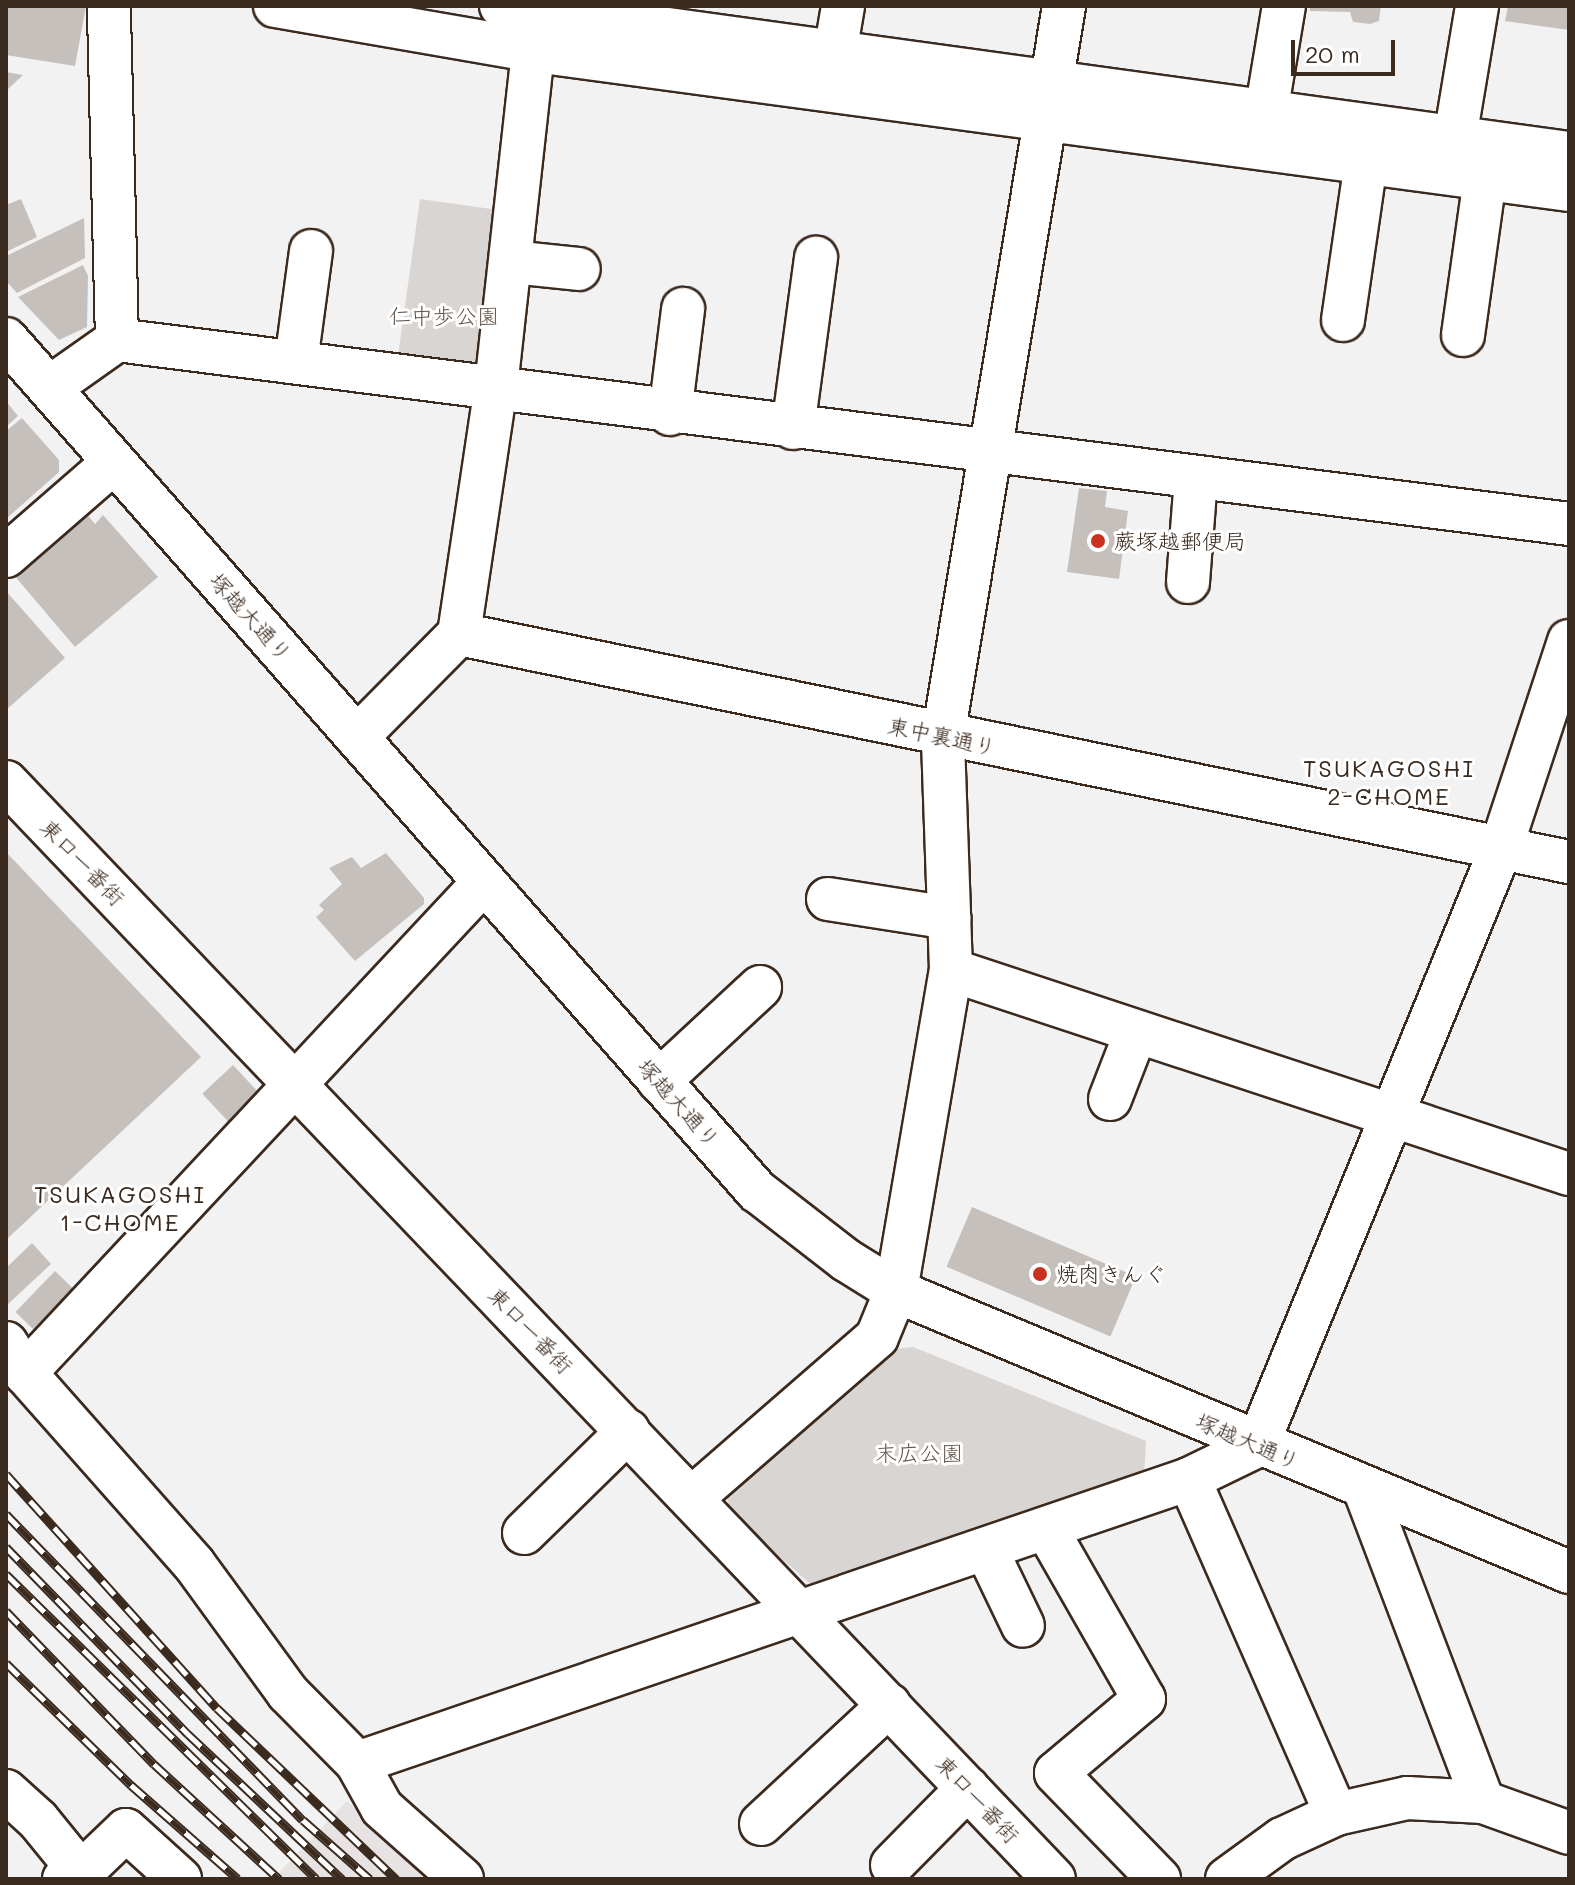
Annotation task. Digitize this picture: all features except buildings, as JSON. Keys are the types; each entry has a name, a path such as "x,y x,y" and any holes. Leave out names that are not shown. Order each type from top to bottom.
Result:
{"street":[{"path":"109,6 117,340"},
{"path":"275,6 527,19 835,53 1050,102 1266,113 1569,153"},
{"path":"835,53 843,6"},
{"path":"692,1498 877,1337 896,1291 951,970 943,737 1064,6"},
{"path":"1266,113 1284,6"},
{"path":"1455,138 1477,6"},
{"path":"527,19 1050,102 1366,163 1569,190"},
{"path":"357,737 459,634 512,262 527,19"},
{"path":"1343,320 1366,163"},
{"path":"1463,335 1485,178"},
{"path":"296,362 311,251"},
{"path":"793,428 816,258"},
{"path":"512,262 579,269"},
{"path":"670,414 683,309"},
{"name":"塚越大通り","path":"6,339 757,1191 846,1260 896,1291 1257,1446 1569,1572"},
{"path":"49,388 117,340 496,387 670,414 1569,524"},
{"path":"6,556 114,462"},
{"path":"1188,582 1196,477"},
{"name":"東中裏通り","path":"459,634 943,737 1569,862"},
{"path":"357,1763 1189,1479 1257,1446 1501,848 1569,641"},
{"name":"東口一番街","path":"6,782 1054,1879"},
{"path":"462,1879 382,1808 357,1763 288,1693 194,1564 16,1358 293,1082 483,883"},
{"path":"828,899 950,918"},
{"path":"951,970 1569,1174"},
{"path":"659,1081 760,987"},
{"path":"1110,1099 1136,1032"},
{"path":"524,1533 628,1431"},
{"path":"1189,1479 1262,1680 1336,1814"},
{"path":"1364,1488 1483,1802"},
{"path":"1046,1528 1144,1699 1056,1773 1159,1879"},
{"path":"986,1549 1023,1626"},
{"path":"761,1824 889,1705"},
{"path":"892,1865 968,1788"},
{"path":"6,1791 38,1820 72,1876 126,1830 180,1879"},
{"path":"1227,1879 1282,1839 1336,1814 1407,1798 1483,1802 1569,1833"}],"shaded area":[{"path":"347,1801 434,1879 273,1879"}],"green space":[{"name":"仁中歩公園","path":"420,199 500,210 478,368 398,356"},
{"name":"末広公園","path":"913,1347 1146,1441 1144,1475 816,1589 730,1513 727,1494 894,1349"}],"railway":[{"path":"6,1474 217,1708 396,1879"},
{"path":"6,1514 303,1820 370,1879"},
{"path":"6,1547 188,1734 342,1879"},
{"path":"6,1574 316,1879"},
{"path":"6,1611 154,1764 279,1879"},
{"path":"6,1663 131,1785 238,1879"}],"place":[{"name":"蕨塚越郵便局","path":"1098,541"},
{"name":"焼肉きんぐ","path":"1040,1274"}],"district":[{"name":"TSUKAGOSHI 2-CHOME","path":"1389,782"},
{"name":"TSUKAGOSHI 1-CHOME","path":"120,1208"}]}
